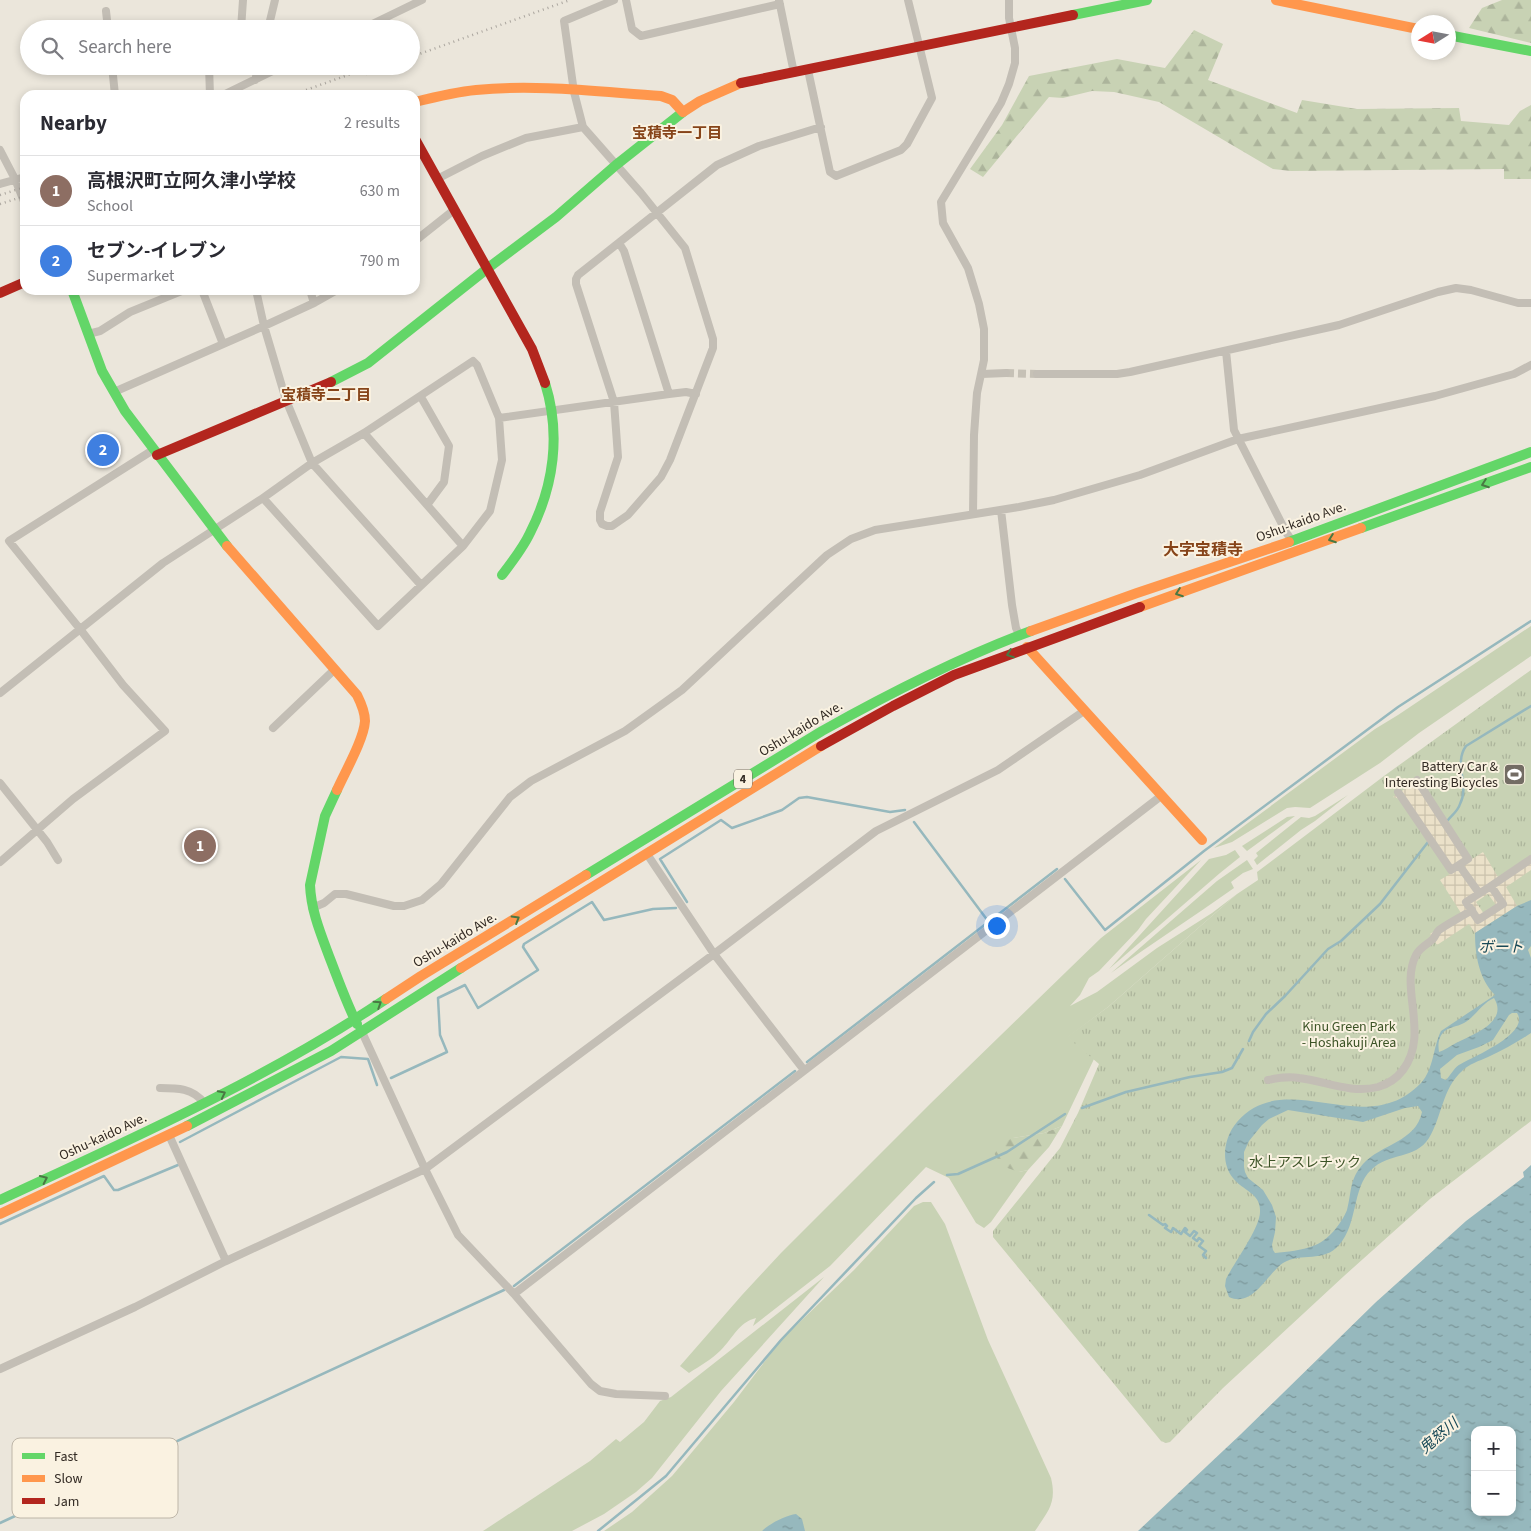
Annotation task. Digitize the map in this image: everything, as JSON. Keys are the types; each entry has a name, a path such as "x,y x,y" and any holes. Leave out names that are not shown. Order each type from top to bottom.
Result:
{"main road":[{"path":"155,453 335,380 368,363 556,217 671,120 700,101 738,84 1147,0"},
{"path":"1276,0 1411,28"},
{"path":"1456,37 1531,51"},
{"path":"420,101 455,93 494,89 574,92 661,96 672,100 683,112"},
{"path":"420,148 488,268 541,368 552,411 555,441 548,488 529,535 502,575"},
{"path":"0,293 20,284"},
{"path":"74,295 102,371 125,411 214,530 357,695 362,706 365,721 360,740 325,816 310,884 312,908 344,997 362,1032"},
{"name":"Oshu-kaido Ave.","path":"0,1200 263,1073 355,1020 421,976 822,731 887,694 949,664 1020,635 1292,541 1531,452"},
{"name":"Oshu-kaido Ave.","path":"0,1214 169,1135 269,1084 362,1032 382,1017 828,742 954,675 1027,647 1531,467"},
{"path":"1027,647 1202,840"}],"street":[{"path":"242,20 243,0"},
{"path":"270,20 275,0"},
{"path":"381,20 422,0"},
{"path":"614,0 564,21 574,92 583,127 616,165 656,213 685,248 713,339 713,348 670,460 660,477 628,515 612,526 602,524 600,512 618,457 614,402 576,279 578,275 619,243 656,213 717,165 759,146 820,127"},
{"path":"626,0 632,29 641,36 780,2 794,73"},
{"path":"808,70 830,172 836,176 901,150 907,144 932,98 908,0"},
{"path":"973,514 974,427 977,393 984,360 984,329 979,304 966,263 943,223 941,202 1001,103 1010,84 1016,63 1009,0"},
{"path":"106,11 107,20"},
{"path":"113,75 114,90"},
{"path":"209,75 210,90"},
{"path":"255,80 256,75"},
{"path":"233,90 265,75"},
{"path":"437,179 482,156 526,138 583,127"},
{"path":"0,150 20,192"},
{"path":"0,184 20,178"},
{"path":"420,237 454,210"},
{"path":"619,243 624,251 669,394"},
{"path":"1037,374 1117,374 1339,325 1438,292 1456,288 1471,290 1518,303 1531,303"},
{"path":"88,334 100,331 130,312 172,295"},
{"path":"204,295 223,344"},
{"path":"257,295 264,326 286,400 312,463 421,585"},
{"path":"312,295 314,302"},
{"path":"114,392 264,326 327,295"},
{"path":"1226,351 1234,430 1292,541"},
{"path":"0,693 163,564 312,463 421,397 473,361 477,366 499,418 502,460 490,511 463,546 378,626 263,498"},
{"path":"312,908 324,903 335,894 394,906 404,906 422,900 441,884 510,798 532,781 625,730 682,690 806,574 838,547 851,540 875,530 1054,500 1105,486 1186,459 1238,439 1435,396 1514,374 1531,365"},
{"path":"982,374 1006,373"},
{"path":"499,418 669,394 686,392 696,394"},
{"path":"421,397 449,446 444,482 427,505"},
{"path":"364,433 463,546"},
{"path":"0,862 73,799 165,731 123,685 9,542 155,453"},
{"path":"1001,510 1016,628 1027,647"},
{"path":"273,728 334,670"},
{"path":"0,1369 425,1169 876,831 998,770 1084,711"},
{"path":"1398,792 1451,870 1468,859 1417,780"},
{"path":"0,783 38,830 58,860"},
{"path":"514,1294 1161,796"},
{"path":"647,854 714,954 804,1070"},
{"path":"1491,886 1503,904 1478,920 1466,902 1531,859"},
{"path":"1459,864 1479,893"},
{"path":"1268,1080 1295,1077 1347,1088 1363,1089 1384,1085 1399,1075 1408,1062 1414,1042 1415,1017 1412,984 1416,954 1419,949 1433,939 1438,931 1472,910"},
{"path":"362,1032 425,1169 458,1235 514,1294 590,1384 600,1391 616,1394 665,1396"},
{"path":"160,1088 187,1090 198,1095 204,1103"},
{"path":"169,1135 226,1261"}],"green space":[{"path":"1502,0 1531,0 1531,43 1469,28 1482,8"},
{"path":"1194,30 1223,44 1208,80 1297,113 1302,100 1357,109 1459,108 1461,121 1509,125 1520,111 1531,105 1531,179 1504,179 1504,169 1291,171 1273,169 1159,102 1114,92 1092,91 1063,98 1049,97 983,177 970,169 1002,125 1029,76 1117,59 1165,68"},
{"path":"1531,626 1531,656 1419,733 1380,763 1310,808 1287,808 1232,842 1214,848 1375,729"},
{"name":"Kinu Green Park - Hoshakuji Area","path":"1531,670 1531,1121 1430,1199 1223,1388 1170,1442 1161,1441 993,1237 993,1231 1060,1148 1078,1113 1099,1064 1067,1037 1108,1007 1237,894 1258,880 1257,872 1384,776"},
{"path":"1348,795 1257,865 1254,860 1258,856 1256,853 1301,817 1309,818 1315,816"},
{"path":"1295,816 1247,851 1242,846 1287,817"},
{"path":"1235,850 1240,857 1109,969 1209,859 1226,855"},
{"path":"1201,860 1138,930 1099,971 1089,978 1080,995 1070,1006 1097,992 1157,948 1212,913 1237,894 1108,1007 1068,1037 1094,1059 1062,1126 1044,1133 1013,1138 1019,1172 1028,1170 991,1222 984,1228 976,1223 949,1178 926,1167 830,1266 753,1326 756,1318 745,1323 721,1350 706,1362 689,1373 680,1366 781,1253 931,1103 1101,938"},
{"path":"1247,860 1253,869 1243,873 1231,882 1234,888 1111,973 1217,881"},
{"path":"1062,1126 1049,1147 1028,1170 1019,1172 1002,1166 994,1153 1001,1143 1013,1138 1044,1133"},
{"path":"923,1202 931,1202 945,1224 988,1340 1051,1478 1053,1487 1052,1500 1035,1531 604,1531 632,1512 672,1476 734,1402 781,1340 854,1270 914,1206"},
{"path":"824,1277 721,1391 652,1478 636,1492 604,1514 572,1531 483,1531 590,1461 616,1439 620,1442 644,1422 660,1401 671,1397"}],"shaded area":[{"path":"1421,778 1421,784 1472,859 1483,852 1498,877 1531,855 1531,870 1506,887 1517,906 1475,933 1469,924 1437,945 1430,934 1461,913 1440,880 1450,874 1400,799 1393,797","holes":["1488,894 1496,905 1484,914 1476,902"]}],"water":[{"name":"ボート","path":"1531,900 1531,946 1528,950 1531,958 1531,1033 1505,1049 1465,1069 1455,1078 1450,1086 1433,1130 1423,1145 1417,1150 1386,1160 1371,1170 1361,1186 1349,1227 1339,1245 1326,1254 1297,1258 1283,1263 1259,1288 1245,1298 1229,1297 1225,1286 1226,1279 1256,1227 1260,1212 1258,1200 1233,1178 1226,1165 1225,1150 1227,1142 1237,1122 1257,1106 1279,1100 1302,1100 1351,1106 1376,1106 1399,1099 1421,1083 1431,1065 1441,1031 1495,995 1485,982 1479,966 1475,933 1517,906","holes":["1494,998 1497,1014 1493,1021 1479,1032 1439,1052 1439,1040 1445,1031 1464,1023","1517,1013 1519,1021 1508,1037 1459,1065 1446,1080 1441,1078 1440,1069 1457,1055 1493,1040 1509,1015","1418,1106 1422,1112 1418,1122 1413,1130 1397,1142 1370,1157 1358,1170 1342,1221 1324,1241 1318,1244 1304,1249 1275,1253 1272,1245 1276,1217 1272,1205 1263,1190 1248,1178 1244,1167 1244,1152 1249,1141 1262,1125 1269,1119 1288,1110 1363,1122 1405,1108"]},
{"name":"鬼怒川","path":"1531,1165 1531,1531 1138,1531 1241,1434 1375,1303 1466,1221 1524,1177 1523,1172"},
{"path":"796,1514 802,1519 805,1531 762,1531 778,1520"}],"waterway":[{"path":"1065,879 1105,930 1204,851 1398,707 1531,621"},
{"path":"1448,820 1458,809 1463,797 1461,760 1466,746 1531,706"},
{"path":"687,902 660,859 721,820 732,828 782,810 799,798 807,797 890,812 905,810"},
{"path":"914,822 988,921"},
{"path":"1249,1041 1266,1014 1328,949 1341,941 1380,904 1428,842"},
{"path":"807,1062 1057,869"},
{"path":"391,1078 447,1052 440,1035 438,998 465,985 478,1008 538,970 523,947 524,944 592,902 604,920 653,909 676,908"},
{"path":"1082,1108 1126,1092 1190,1077 1222,1072 1232,1068 1243,1049"},
{"path":"180,1142 341,1057 368,1059 377,1085"},
{"path":"514,1286 795,1071"},
{"path":"947,1175 958,1174 1007,1152 1065,1114"},
{"path":"0,1224 104,1176 114,1190 118,1190 178,1165"},
{"path":"598,1531 666,1476 781,1340 916,1198 934,1182"},
{"path":"1149,1215 1163,1225 1165,1224 1167,1226 1165,1228 1171,1232 1173,1228 1181,1234 1185,1228 1187,1230 1185,1232 1190,1236 1194,1231 1197,1233 1193,1238 1197,1241 1199,1238 1203,1241 1199,1246 1206,1251 1203,1255 1206,1258"},
{"path":"178,1441 504,1290"},
{"path":"0,1523 12,1517"}],"tunnel":[{"path":"1006,373 1037,374"}],"railway":[{"path":"420,54 570,0"},
{"path":"306,90 348,75"},
{"path":"0,195 20,189"},
{"path":"0,204 20,198"}],"traffic: fast":[{"path":"1073,15 1147,0"},
{"path":"1456,37 1531,51"},
{"path":"331,382 368,363 556,217 616,165 683,112"},
{"path":"74,295 102,371 125,411 227,546"},
{"path":"502,575 530,533 545,497 550,478 554,440 553,421 545,383"},
{"path":"1289,542 1531,452"},
{"path":"1361,528 1531,467"},
{"path":"586,875 822,731 951,664 1031,631"},
{"path":"337,790 325,816 310,885 314,912 322,938 357,1024"},
{"path":"187,1126 331,1051 461,968"},
{"path":"0,1200 197,1107 293,1056 386,999"}],"traffic: slow":[{"path":"1276,0 1411,28"},
{"path":"420,101 476,90 545,88 661,96 672,100 683,112 700,101 741,83"},
{"path":"1140,607 1361,528"},
{"path":"1031,631 1289,542"},
{"path":"227,546 357,695 360,701 364,711 364,728 358,746 337,790"},
{"path":"1027,647 1202,840"},
{"path":"461,968 821,746"},
{"path":"386,999 586,875"},
{"path":"0,1214 187,1126"}],"traffic: jam":[{"path":"741,83 1073,15"},
{"path":"420,148 532,349 545,383"},
{"path":"0,293 20,284"},
{"path":"157,455 331,382"},
{"path":"821,746 954,675 1140,607"}],"place":[{"name":"セブン-イレブン","path":"103,450"},
{"name":"Battery Car & Interesting Bicycles","path":"1514,775"},
{"name":"高根沢町立阿久津小学校","path":"200,846"}],"district":[{"name":"宝積寺一丁目","path":"677,133"},
{"name":"宝積寺二丁目","path":"326,395"},
{"name":"大字宝積寺","path":"1203,550"}],"park label":[{"name":"水上アスレチック","path":"1305,1163"}]}
